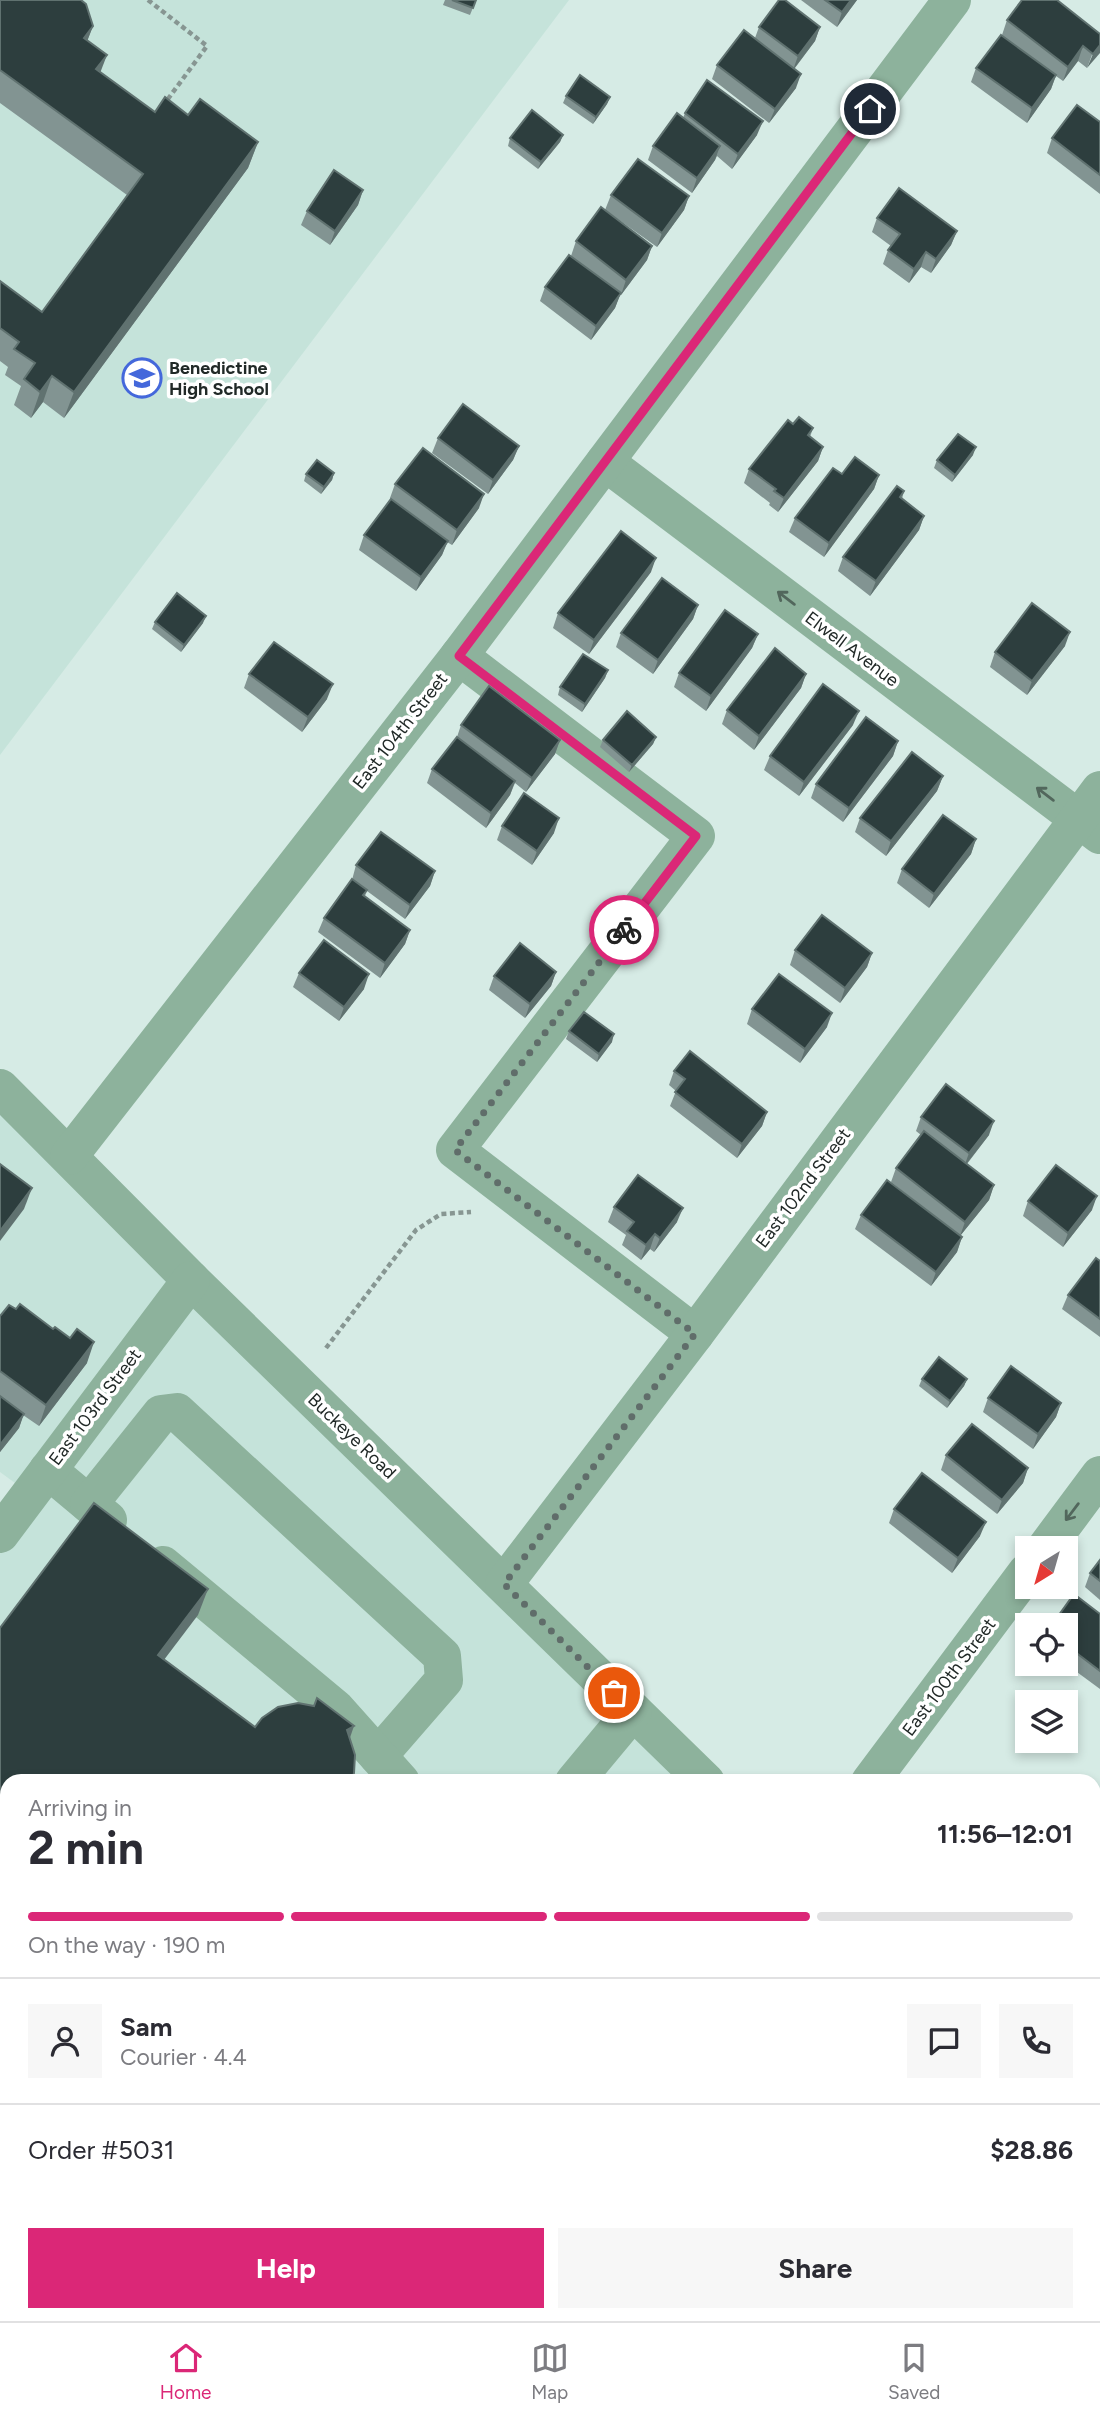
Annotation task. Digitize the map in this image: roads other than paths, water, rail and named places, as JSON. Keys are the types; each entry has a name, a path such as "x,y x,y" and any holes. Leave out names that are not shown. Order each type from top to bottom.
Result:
{"street":[{"name":"East 104th Street","path":"69,1156 459,656 952,0"},
{"name":"Elwell Avenue","path":"605,462 1093,815"},
{"path":"459,656 696,836 455,1150 695,1334"},
{"name":"East 102nd Street","path":"504,1584 1093,815"},
{"name":"Buckeye Road","path":"0,1088 191,1280 698,1774"},
{"name":"East 103rd Street","path":"3,1525 48,1470 191,1280"},
{"path":"48,1470 89,1504 335,1708 390,1769 444,1680 442,1656 177,1412 161,1414 89,1504"},
{"path":"1055,1536 1100,1475"},
{"name":"East 100th Street","path":"876,1774 1015,1588"},
{"path":"581,1774 632,1711"}],"place":[{"name":"Benedictine High School","path":"142,378"}]}
